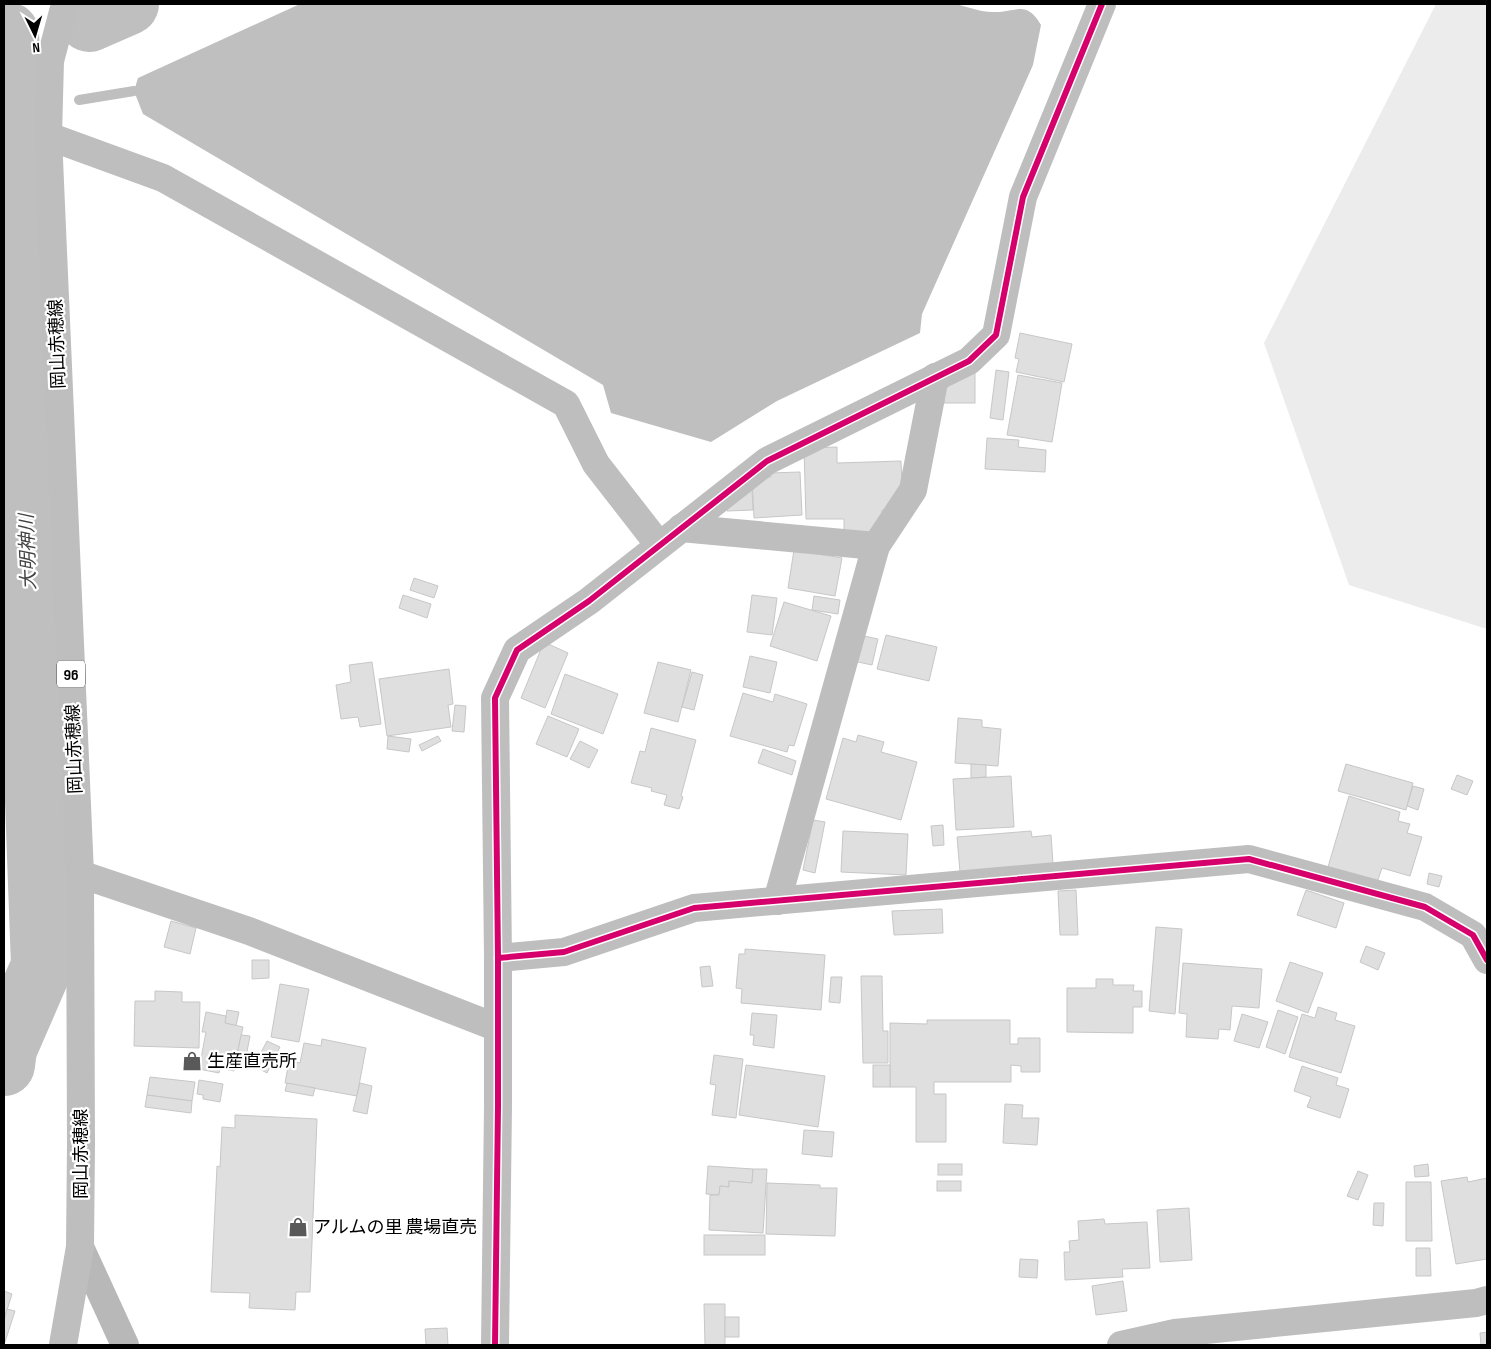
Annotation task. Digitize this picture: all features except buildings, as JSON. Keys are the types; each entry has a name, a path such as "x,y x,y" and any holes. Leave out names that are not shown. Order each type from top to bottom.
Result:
{"street":[{"name":"岡山赤穂線","path":"63,1345 80,1247 81,1144 80,874 48,136 50,61 64,4"},
{"path":"495,1345 498,958 495,698 518,650 589,601 767,460 969,360 996,335 1023,197 1102,4"},
{"path":"48,136 163,178 566,404 596,464 659,545"},
{"path":"777,901 876,546 914,490 935,377"},
{"path":"681,528 876,546"},
{"path":"498,958 564,952 694,908 1249,859 1424,906 1473,935 1487,960"},
{"path":"80,874 249,931 498,1028"},
{"path":"80,1247 125,1345"},
{"path":"1121,1345 1175,1333 1476,1303 1487,1300"}],"shaded area":[{"path":"300,4 956,4 990,12 1026,10 1036,17 1041,25 1033,65 922,314 920,333 777,401 711,442 611,413 603,385 143,114 134,91 138,78"},
{"path":"1436,4 1487,4 1487,629 1349,585 1264,343"}],"waterway":[{"name":"大明神川","path":"89,21 128,4"},
{"name":"大明神川","path":"4,1065 6,1049 42,966 8,33"},
{"path":"79,100 134,91"}],"cycle path":[{"path":"495,1345 498,1106 495,698 517,650 589,601 767,461 969,361 996,335 1023,197 1102,4"},
{"path":"498,958 564,952 694,908 1249,859 1425,907 1473,935 1487,960"}],"place":[{"name":"生産直売所","path":"192,1061"},
{"name":"アルムの里 農場直売","path":"298,1227"}]}
